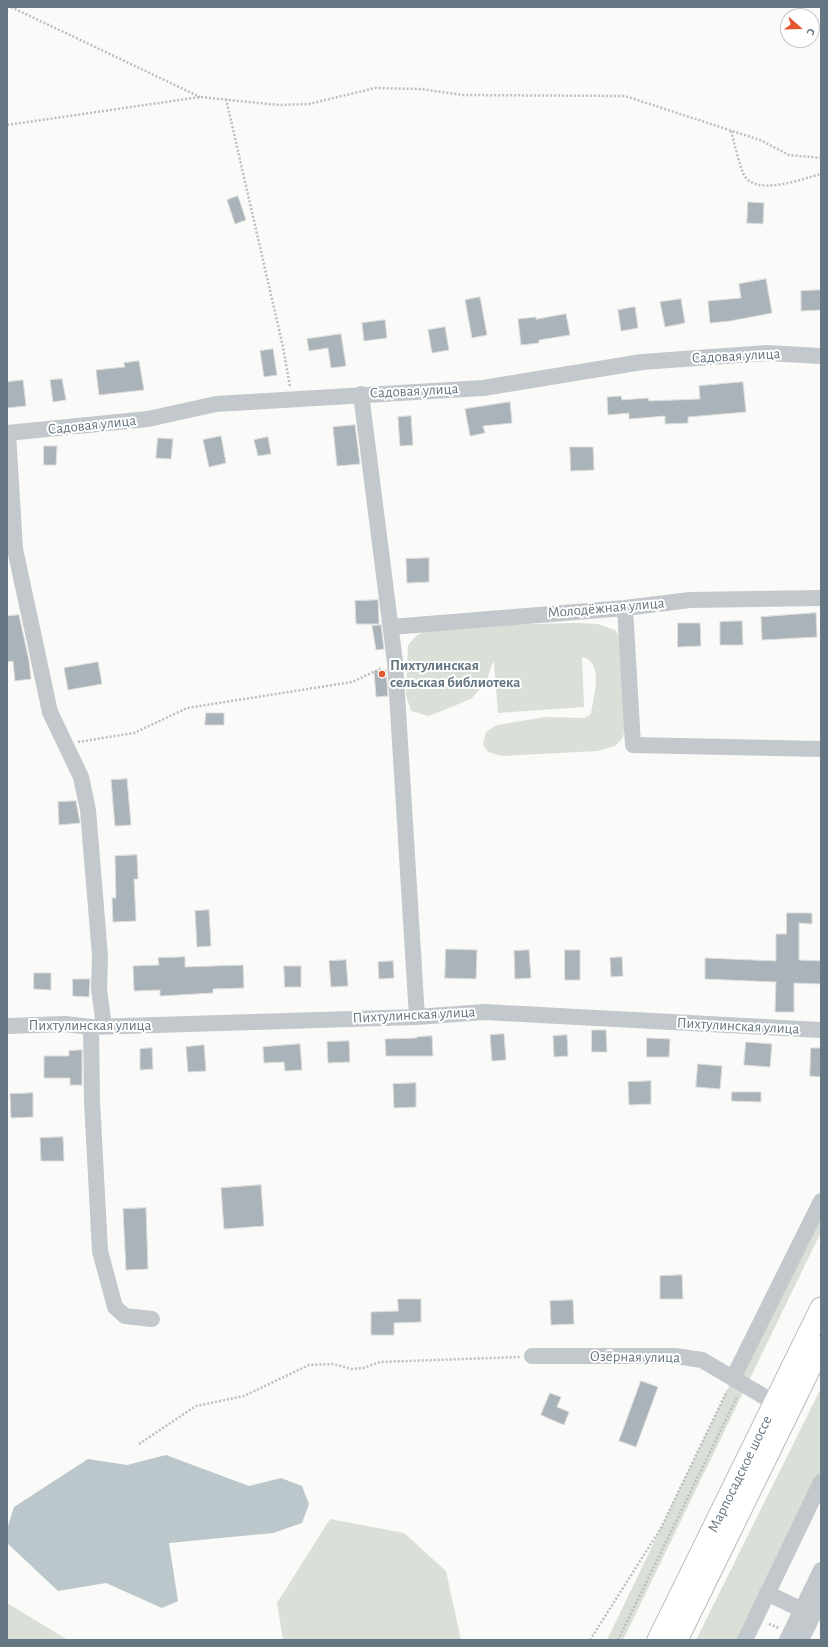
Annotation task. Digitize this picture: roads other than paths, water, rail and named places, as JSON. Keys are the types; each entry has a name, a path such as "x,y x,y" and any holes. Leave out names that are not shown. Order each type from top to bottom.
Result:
{"main road":[{"name":"Марпосадское шоссе","path":"658,1640 821,1308"},
{"name":"Марпосадское шоссе","path":"677,1640 821,1346"}],"street":[{"name":"Садовая улица","path":"8,433 148,419 216,404 361,394 482,388 642,362 767,353 821,356"},
{"path":"361,394 395,662 417,1017"},
{"path":"8,433 15,549 50,712 81,777 88,810 100,956 92,1101 100,1251 115,1307 125,1316 152,1319"},
{"name":"Молодёжная улица","path":"391,627 625,608 690,600 821,598"},
{"path":"625,608 633,745 821,749"},
{"name":"Пихтулинская улица","path":"7,1026 66,1024 97,1027 417,1017 484,1012 821,1030"},
{"path":"737,1384 821,1201"},
{"name":"Озёрная улица","path":"532,1356 675,1356 702,1360 737,1384 774,1403"},
{"path":"745,1640 821,1482"},
{"path":"787,1640 821,1570"},
{"path":"767,1593 802,1610"},
{"path":"801,1640 821,1598"}],"place":[{"name":"Пихтулинская сельская библиотека","path":"382,674"}]}
